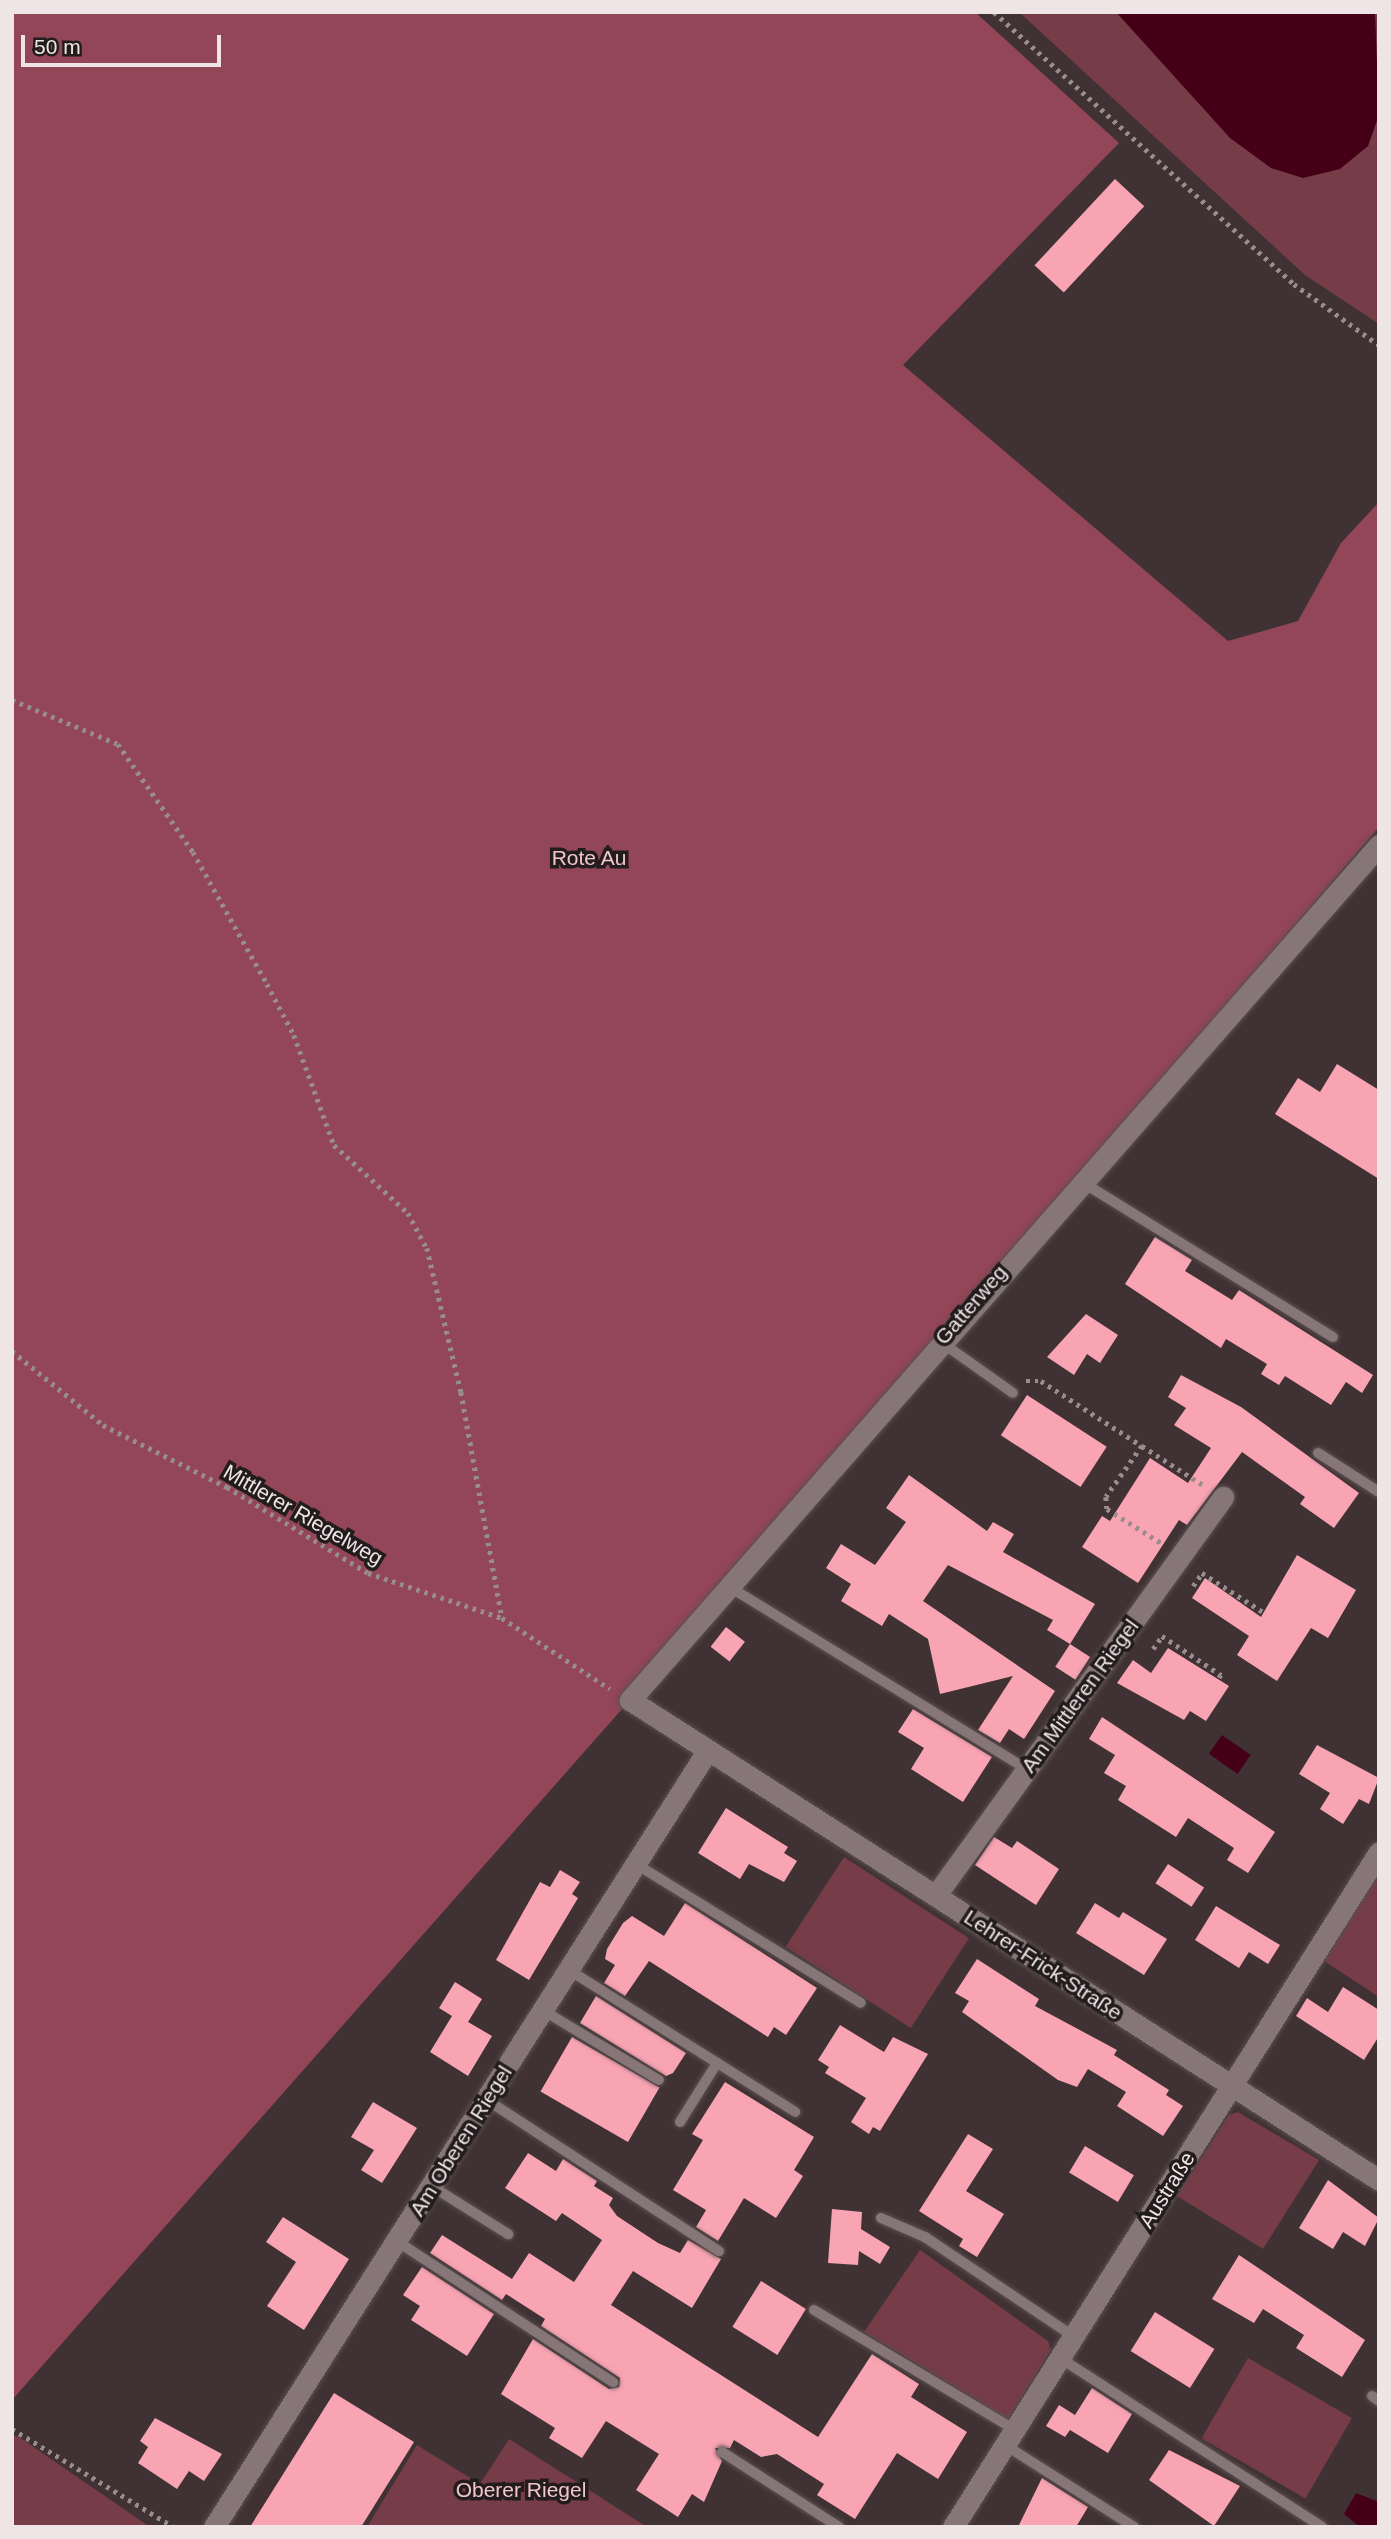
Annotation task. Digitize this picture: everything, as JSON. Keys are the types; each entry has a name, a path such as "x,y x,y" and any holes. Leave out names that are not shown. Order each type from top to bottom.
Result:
{"street":[{"name":"Gatterweg","path":"630,1700 939,1341 1379,845"},
{"name":"Am Mittleren Riegel","path":"936,1895 1223,1497"},
{"path":"630,1700 706,1753"},
{"name":"Am Oberen Riegel","path":"214,2527 433,2187 706,1753"},
{"name":"Lehrer-Frick-Straße","path":"706,1753 936,1895 1379,2180"},
{"name":"Austraße","path":"956,2526 1379,1852"}],"lane":[{"path":"1081,1181 1333,1336"},
{"path":"939,1341 1013,1393"},
{"path":"1318,1453 1379,1492"},
{"path":"728,1586 1027,1769"},
{"path":"636,1864 861,2003"},
{"path":"569,1970 795,2112"},
{"path":"544,2011 659,2080"},
{"path":"680,2122 717,2063"},
{"path":"487,2100 719,2251"},
{"path":"433,2187 508,2234"},
{"path":"881,2218 925,2237 1073,2336"},
{"path":"398,2242 613,2382"},
{"path":"814,2310 1010,2437 1134,2527"},
{"path":"1060,2357 1322,2527"},
{"path":"722,2452 839,2527"}],"path":[{"path":"994,12 1294,284 1379,345"},
{"path":"12,700 118,744 193,852 267,984 294,1035 334,1145 408,1213 427,1248 502,1618"},
{"name":"Mittlerer Riegelweg","path":"12,1351 103,1425 227,1487 368,1573 502,1618 630,1700"},
{"path":"1013,1393 1020,1380 1041,1381 1223,1497"},
{"path":"1142,1446 1106,1497 1107,1509 1182,1555"},
{"path":"1193,1586 1202,1573 1266,1614"},
{"path":"1153,1649 1163,1636 1221,1675 1218,1680"},
{"path":"12,2429 174,2527"}],"green space":[{"name":"Rote Au","path":"12,12 975,12 1119,143 903,365 1228,641 1298,621 1341,543 1379,502 1379,827 630,1700 12,2400"},
{"path":"1019,12 1379,12 1379,324 1305,275"},
{"path":"844,1857 969,1938 911,2028 786,1947"},
{"path":"1379,1873 1379,1997 1324,1961"},
{"path":"1238,2112 1319,2160 1263,2249 1177,2196 1229,2115"},
{"path":"920,2250 1048,2341 1051,2350 1008,2419 864,2332"},
{"path":"1248,2358 1352,2418 1305,2499 1202,2439"},
{"path":"12,2435 19,2437 150,2527 12,2527"},
{"name":"Oberer Riegel","path":"509,2439 647,2527 367,2527 417,2445 480,2484"}],"shaded area":[{"path":"1116,12 1375,12 1379,115 1368,146 1340,169 1303,178 1271,168 1230,138"},
{"path":"1222,1735 1251,1755 1237,1774 1209,1754"},
{"path":"1356,2493 1379,2502 1379,2527 1360,2527 1344,2514"}],"building":[{"path":"1115,179 1144,206 1064,293 1035,265"},
{"path":"1337,1064 1379,1090 1379,1179 1275,1114 1298,1078 1320,1092"},
{"path":"1155,1237 1192,1260 1185,1271 1232,1300 1239,1290 1373,1375 1362,1393 1346,1382 1331,1405 1285,1376 1279,1385 1261,1374 1267,1364 1226,1339 1221,1348 1125,1284"},
{"path":"1086,1314 1118,1335 1100,1363 1087,1354 1074,1375 1047,1357"},
{"path":"1181,1375 1241,1407 1359,1493 1334,1528 1300,1504 1305,1497 1242,1452 1187,1525 1179,1520 1138,1583 1082,1547 1102,1516 1110,1521 1150,1458 1188,1483 1211,1448 1174,1425 1186,1408 1168,1397"},
{"path":"1027,1395 1107,1447 1081,1487 1001,1435"},
{"path":"909,1475 987,1531 993,1522 1014,1534 1003,1552 1095,1604 1070,1644 1047,1630 1053,1620 948,1565 923,1601 1055,1691 1024,1739 1009,1729 1000,1743 978,1730 1013,1676 940,1694 928,1639 889,1614 882,1626 841,1601 851,1584 826,1568 841,1544 875,1565 906,1522 886,1508"},
{"path":"1297,1555 1356,1590 1328,1638 1311,1628 1277,1681 1237,1655 1249,1636 1192,1598 1205,1578 1261,1617"},
{"path":"726,1627 745,1642 730,1661 711,1647"},
{"path":"1070,1644 1090,1657 1075,1680 1055,1667"},
{"path":"1168,1648 1229,1686 1206,1721 1190,1711 1184,1720 1117,1683 1133,1660 1151,1673"},
{"path":"913,1709 992,1757 963,1802 911,1769 924,1748 898,1732"},
{"path":"1102,1717 1275,1832 1248,1873 1227,1860 1234,1848 1188,1818 1176,1837 1118,1800 1126,1786 1104,1773 1115,1755 1089,1739"},
{"path":"1317,1745 1379,1778 1369,1804 1359,1799 1343,1824 1320,1809 1330,1793 1299,1774"},
{"path":"726,1808 788,1847 784,1853 797,1861 784,1882 749,1864 740,1879 698,1853"},
{"path":"994,1837 1012,1848 1017,1841 1059,1869 1036,1905 975,1865"},
{"path":"1168,1864 1204,1887 1192,1907 1155,1883"},
{"path":"560,1870 580,1882 572,1894 578,1898 529,1980 496,1960 540,1882 550,1887"},
{"path":"685,1903 817,1988 786,2035 774,2027 768,2037 649,1961 625,1996 604,1983 615,1965 605,1959 607,1949 623,1923 632,1916 664,1936"},
{"path":"1095,1903 1119,1918 1123,1912 1167,1939 1144,1975 1076,1933"},
{"path":"1216,1906 1280,1945 1268,1964 1249,1952 1239,1968 1195,1940"},
{"path":"977,1959 1039,1999 1035,2006 1117,2050 1114,2055 1169,2090 1166,2095 1183,2106 1163,2136 1117,2106 1126,2092 1088,2069 1077,2087 1058,2080 962,2012 969,2001 955,1993"},
{"path":"455,1982 482,1999 468,2022 492,2036 468,2076 430,2052 452,2016 439,2008"},
{"path":"1343,1987 1379,2010 1379,2036 1364,2060 1296,2016 1307,1998 1328,2012"},
{"path":"596,1996 686,2053 673,2073 666,2076 580,2023"},
{"path":"840,2025 884,2052 893,2037 928,2054 880,2131 873,2127 869,2134 851,2122 866,2098 825,2073 829,2067 818,2060"},
{"path":"572,2037 659,2088 628,2142 541,2092"},
{"path":"725,2082 814,2137 794,2170 803,2176 776,2218 744,2198 718,2241 696,2227 706,2210 673,2190 703,2140 692,2134"},
{"path":"373,2102 417,2128 382,2183 361,2170 374,2150 351,2137"},
{"path":"968,2134 993,2149 966,2191 1004,2214 977,2257 959,2246 963,2239 919,2211"},
{"path":"1085,2146 1134,2175 1118,2202 1069,2173"},
{"path":"528,2153 556,2171 563,2159 597,2181 594,2186 613,2198 609,2205 617,2216 658,2243 680,2253 688,2240 721,2259 692,2308 633,2271 611,2305 818,2437 872,2354 919,2384 911,2397 967,2432 938,2479 897,2453 855,2519 817,2495 824,2484 777,2454 761,2457 734,2440 730,2448 715,2448 722,2461 704,2502 692,2494 678,2517 636,2490 659,2454 606,2421 582,2458 549,2438 555,2428 501,2394 533,2339 609,2389 619,2387 620,2378 541,2326 545,2319 506,2294 502,2300 430,2253 442,2235 512,2279 529,2253 574,2282 602,2240 562,2213 556,2221 505,2188"},
{"path":"1328,2180 1379,2218 1365,2246 1343,2232 1333,2249 1299,2228"},
{"path":"832,2209 862,2212 861,2229 890,2247 880,2264 859,2251 858,2265 828,2263"},
{"path":"283,2217 349,2259 304,2330 267,2306 296,2262 266,2242"},
{"path":"1239,2255 1365,2340 1342,2377 1296,2348 1304,2335 1263,2309 1254,2323 1212,2299"},
{"path":"422,2267 494,2314 467,2356 411,2320 420,2306 403,2295"},
{"path":"761,2281 806,2309 777,2355 732,2327"},
{"path":"1155,2312 1214,2349 1190,2388 1131,2351"},
{"path":"1092,2388 1132,2414 1108,2453 1070,2430 1065,2437 1046,2426 1059,2405 1075,2415"},
{"path":"334,2393 414,2442 361,2527 250,2527"},
{"path":"155,2418 222,2454 204,2481 189,2471 177,2489 138,2463 148,2447 140,2441"},
{"path":"1169,2450 1240,2486 1214,2526 1149,2480"},
{"path":"1042,2478 1088,2507 1076,2527 1018,2527"}]}
